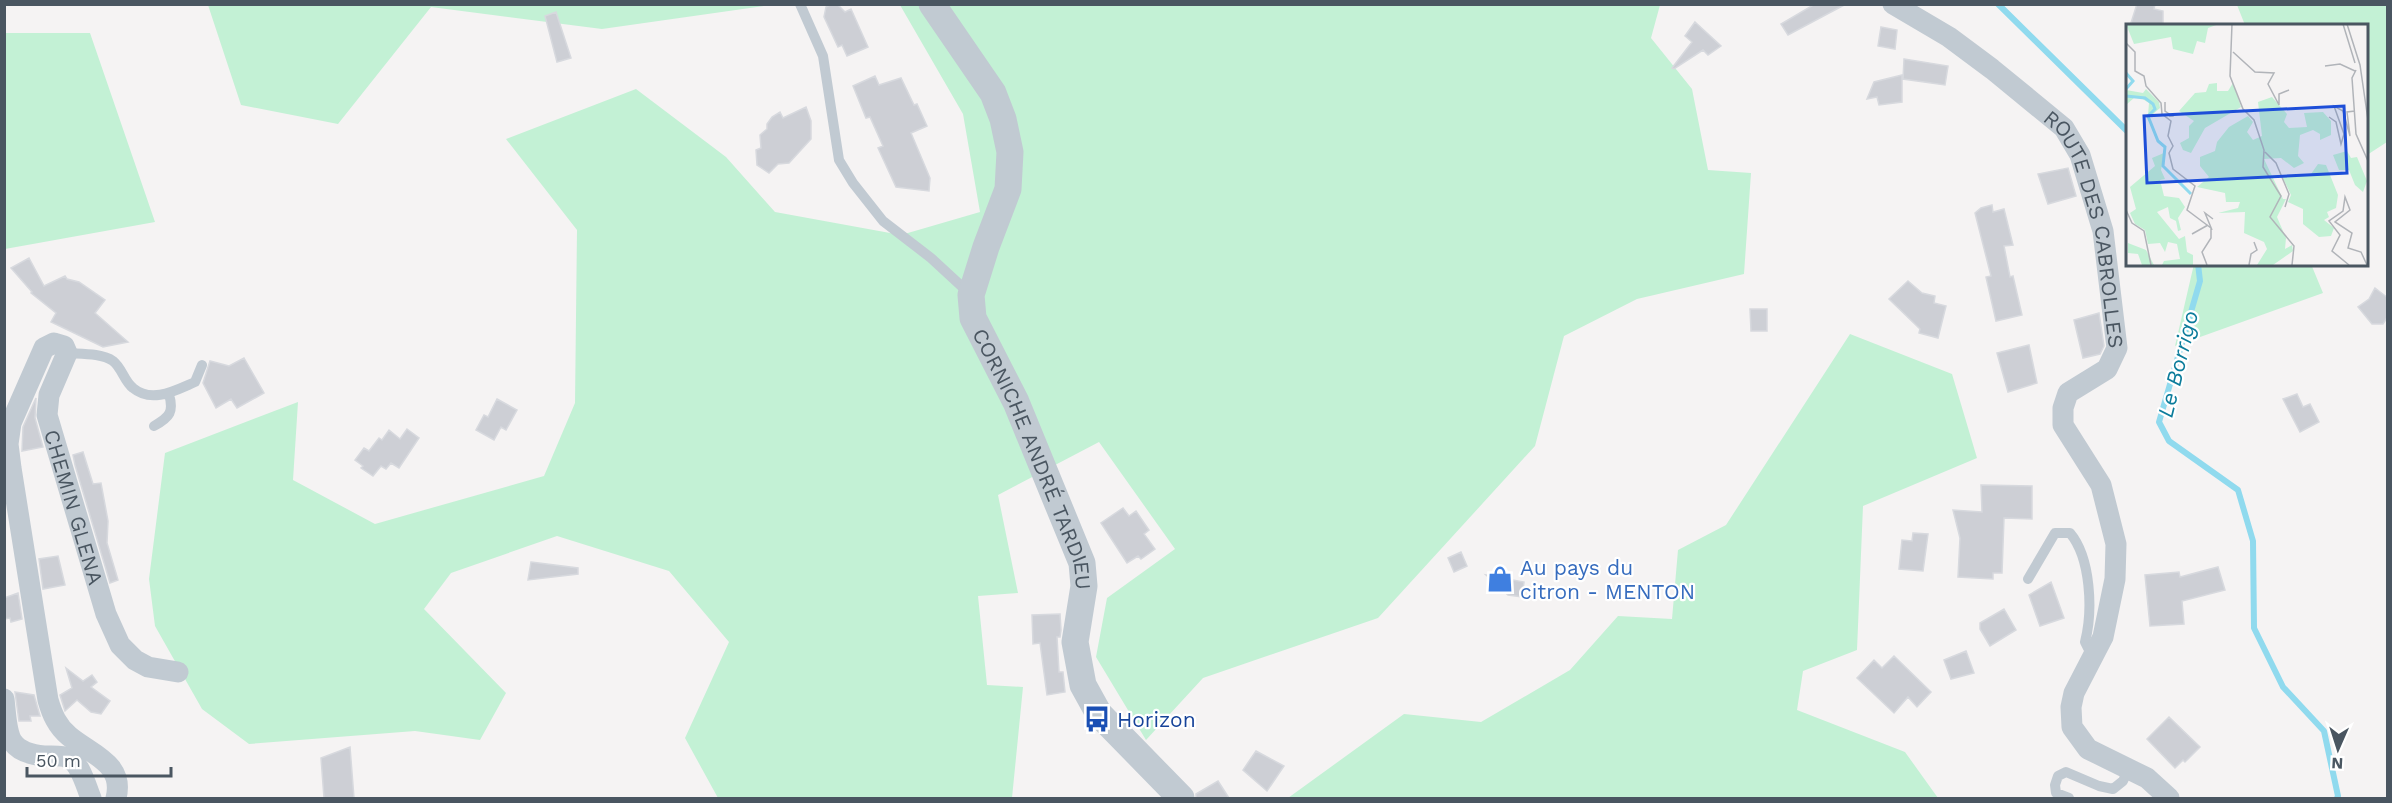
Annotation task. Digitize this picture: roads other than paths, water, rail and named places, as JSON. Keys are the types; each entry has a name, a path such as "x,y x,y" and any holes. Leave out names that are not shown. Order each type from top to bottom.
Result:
{"street":[{"name":"CORNICHE ANDRÉ TARDIEU","path":"932,4 993,93 1003,119 1010,152 1008,189 971,294 973,318 1016,402 1083,563 1084,586 1075,642 1083,685 1099,714 1181,798"},
{"name":"ROUTE DES CABROLLES","path":"1893,4 1948,37 1992,69 2064,128 2080,155 2103,231 2117,348 2107,369 2068,393 2063,408 2063,425 2101,485 2116,544 2115,579 2103,637 2074,693 2071,708 2072,727 2088,749 2147,778 2169,798"},
{"name":"CHEMIN GLENA","path":"116,798 119,788 114,771 97,754 69,736 54,720 48,700 10,460 8,444 11,423 44,348 54,343 64,346 67,353 50,395 48,415 106,614 120,645 135,660 147,667 178,672"},
{"path":"4,699 9,736 17,749 32,755 68,758 77,765 91,798"}],"lane":[{"path":"800,4 823,56 839,160 853,183 883,221 931,258 971,294"},
{"path":"67,353 106,357 115,362 132,388 146,394 169,394 195,382 202,365"},
{"path":"154,426 169,417 173,407 169,394"},
{"path":"2028,579 2055,533 2070,533 2079,543 2087,577 2089,621 2085,642 2088,648 2095,652"},
{"path":"2068,798 2056,793 2055,785 2058,776 2066,772 2099,786 2113,789 2123,781 2128,770"}],"waterway":[{"name":"Le Borrigo","path":"1998,4 2126,130"},
{"name":"Le Borrigo","path":"2198,266 2200,281 2159,422 2169,441 2238,490 2253,541 2254,628 2283,687 2324,731 2337,798"}],"place":[{"name":"Au pays du citron - MENTON","path":"1500,579"},
{"name":"Horizon","path":"1097,719"}]}
